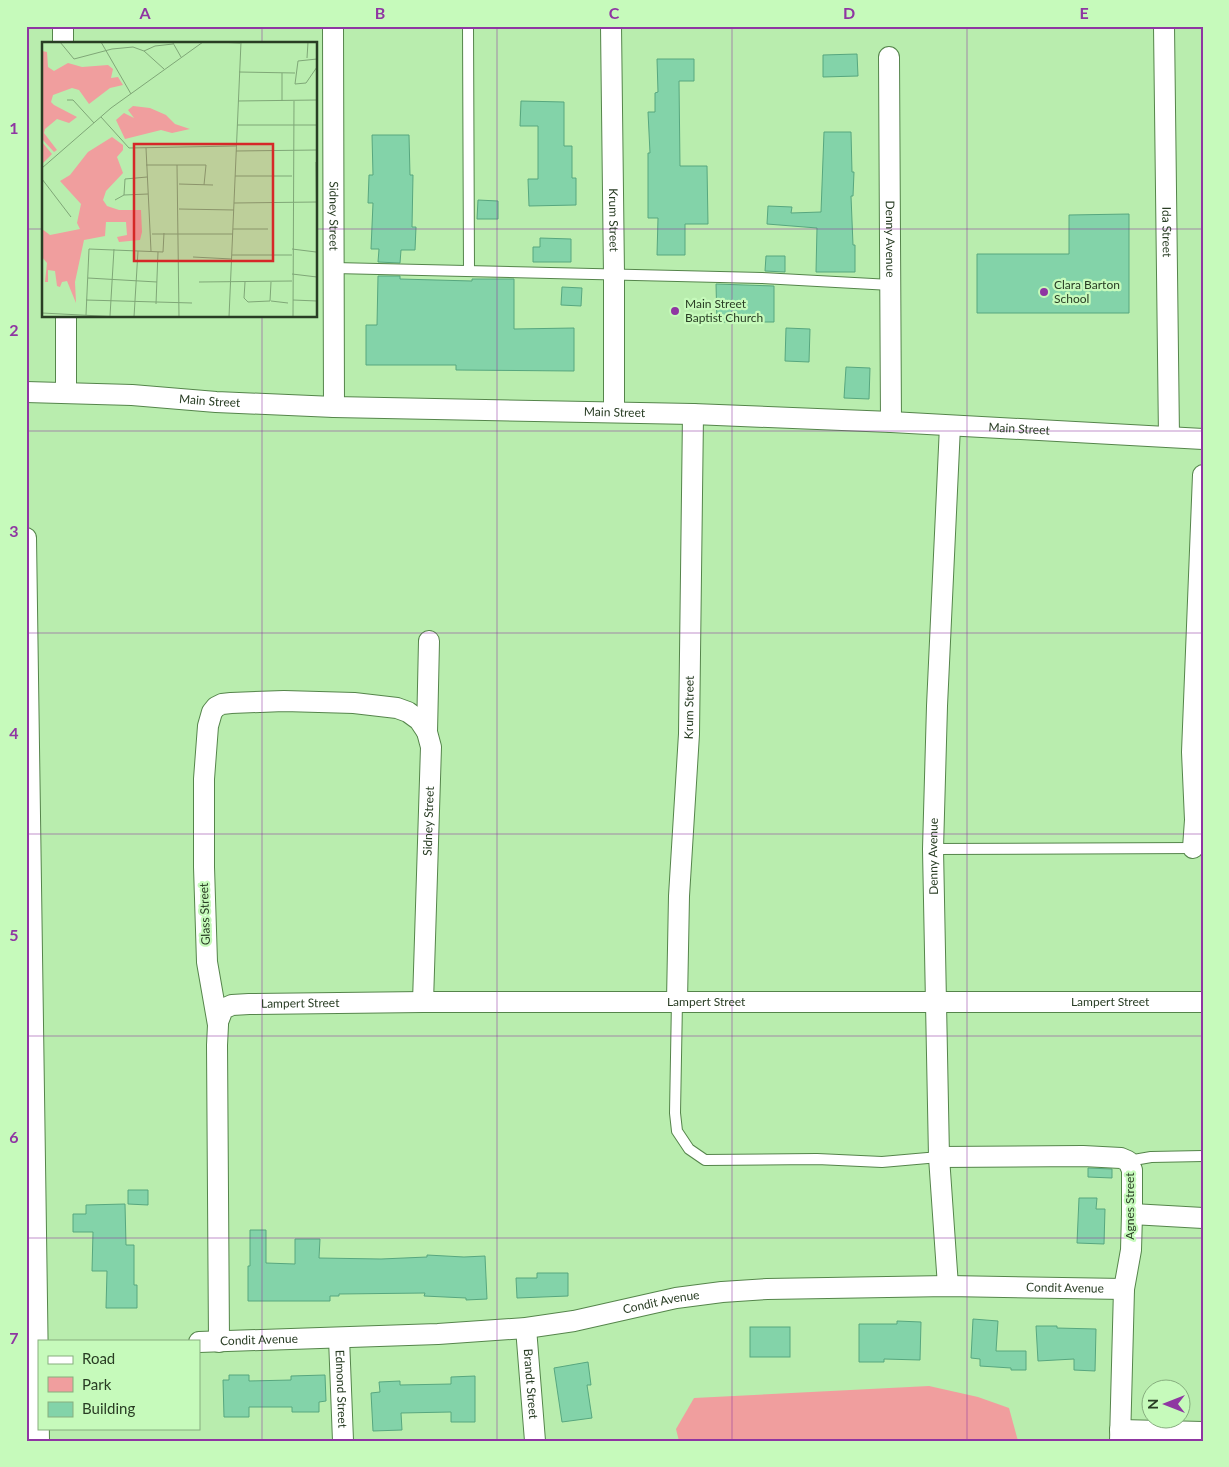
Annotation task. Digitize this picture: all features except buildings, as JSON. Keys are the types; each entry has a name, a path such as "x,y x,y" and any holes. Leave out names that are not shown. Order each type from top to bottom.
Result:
{"street":[{"path":"63,26 63,42"},
{"name":"Sidney Street","path":"333,26 334,407"},
{"name":"Krum Street","path":"611,26 614,412"},
{"name":"Ida Street","path":"1164,26 1169,437"},
{"name":"Denny Avenue","path":"889,57 891,422"},
{"path":"66,318 66,393"},
{"name":"Main Street","path":"26,392 132,395 216,402 334,407 693,414 891,422 1203,439"},
{"name":"Krum Street","path":"677,1001 679,896 689,734 693,414"},
{"name":"Denny Avenue","path":"948,1286 939,1157 933,849 950,426"},
{"path":"1198,848 1192,752 1203,475"},
{"path":"26,538 38,1441"},
{"name":"Sidney Street","path":"422,1002 431,747 427,732 429,641"},
{"name":"Glass Street","path":"220,1342 218,1022 207,962 204,867 204,779 208,726 212,712 222,704 231,703 284,701 354,703 397,708 408,712 419,720 427,732"},
{"name":"Lampert Street","path":"218,1022 223,1009 232,1004 677,1001 936,1003 1203,1002"},
{"name":"Agnes Street","path":"939,1157 1083,1156 1121,1158 1128,1161 1132,1170 1131,1250 1124,1289 1120,1436"},
{"path":"1132,1214 1203,1218"},
{"name":"Condit Avenue","path":"200,1342 438,1334 526,1328 574,1321 676,1298 767,1289 948,1286 1124,1289"},
{"name":"Brandt Street","path":"526,1328 536,1441"},
{"name":"Edmond Street","path":"339,1338 343,1441"},
{"path":"1120,1436 1203,1432"}],"lane":[{"path":"468,26 469,271"},
{"path":"334,268 762,278 891,286"},
{"path":"933,849 1198,848"},
{"path":"677,1001 675,1113 678,1131 689,1149 706,1160 817,1159 882,1162 939,1157"},
{"path":"1128,1161 1150,1157 1203,1156"}],"green space":[{"path":"929,1386 978,1397 1009,1408 1018,1441 679,1441 676,1429 694,1398"}],"place":[{"name":"Clara Barton School","path":"1044,292"},
{"name":"Main Street Baptist Church","path":"675,311"}]}
